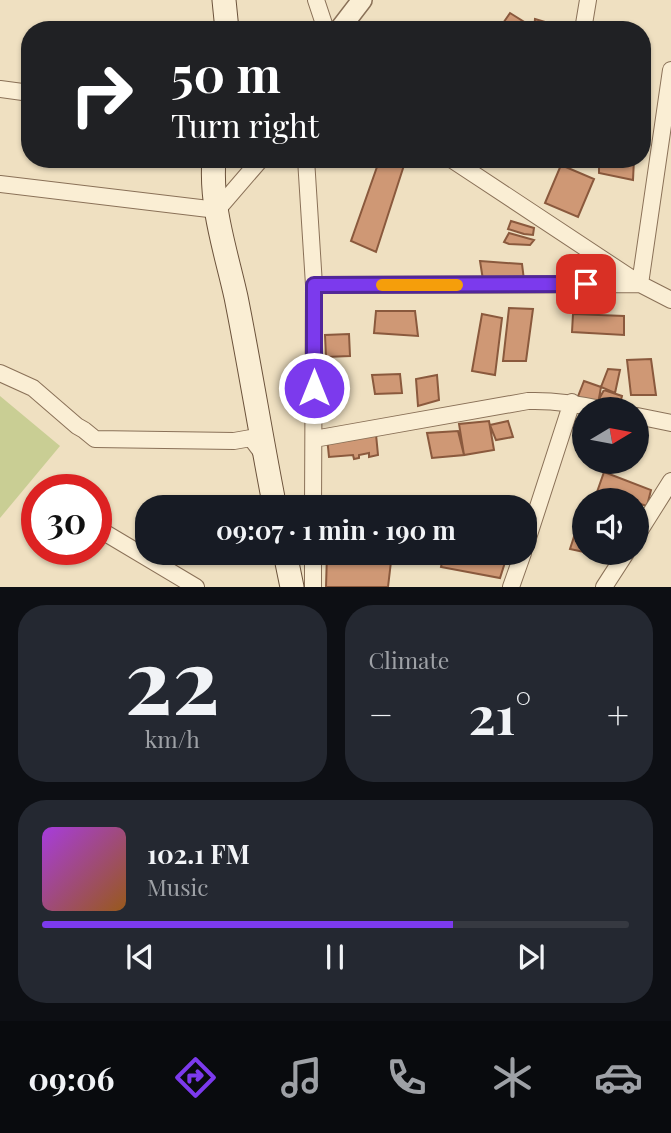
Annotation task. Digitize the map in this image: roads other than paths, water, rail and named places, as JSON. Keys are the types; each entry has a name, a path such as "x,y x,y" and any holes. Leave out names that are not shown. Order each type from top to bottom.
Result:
{"main road":[{"path":"224,0 226,21"},
{"path":"213,168 217,210 272,495"},
{"path":"287,565 292,587"}],"street":[{"path":"316,0 323,21"},
{"path":"346,21 362,0"},
{"path":"584,21 587,0"},
{"path":"640,284 671,70"},
{"path":"0,89 21,92"},
{"path":"0,184 217,210 253,168"},
{"path":"307,168 314,285 313,495"},
{"path":"465,168 640,284 671,300"},
{"path":"314,285 640,284"},
{"path":"0,373 33,388 95,439 234,441 251,438 265,456"},
{"path":"314,439 528,401 572,402 537,510"},
{"path":"649,418 671,423"},
{"path":"649,516 671,481"},
{"path":"112,537 196,587"},
{"path":"313,565 313,587"},
{"path":"511,587 519,565"},
{"path":"604,587 618,565"}]}
